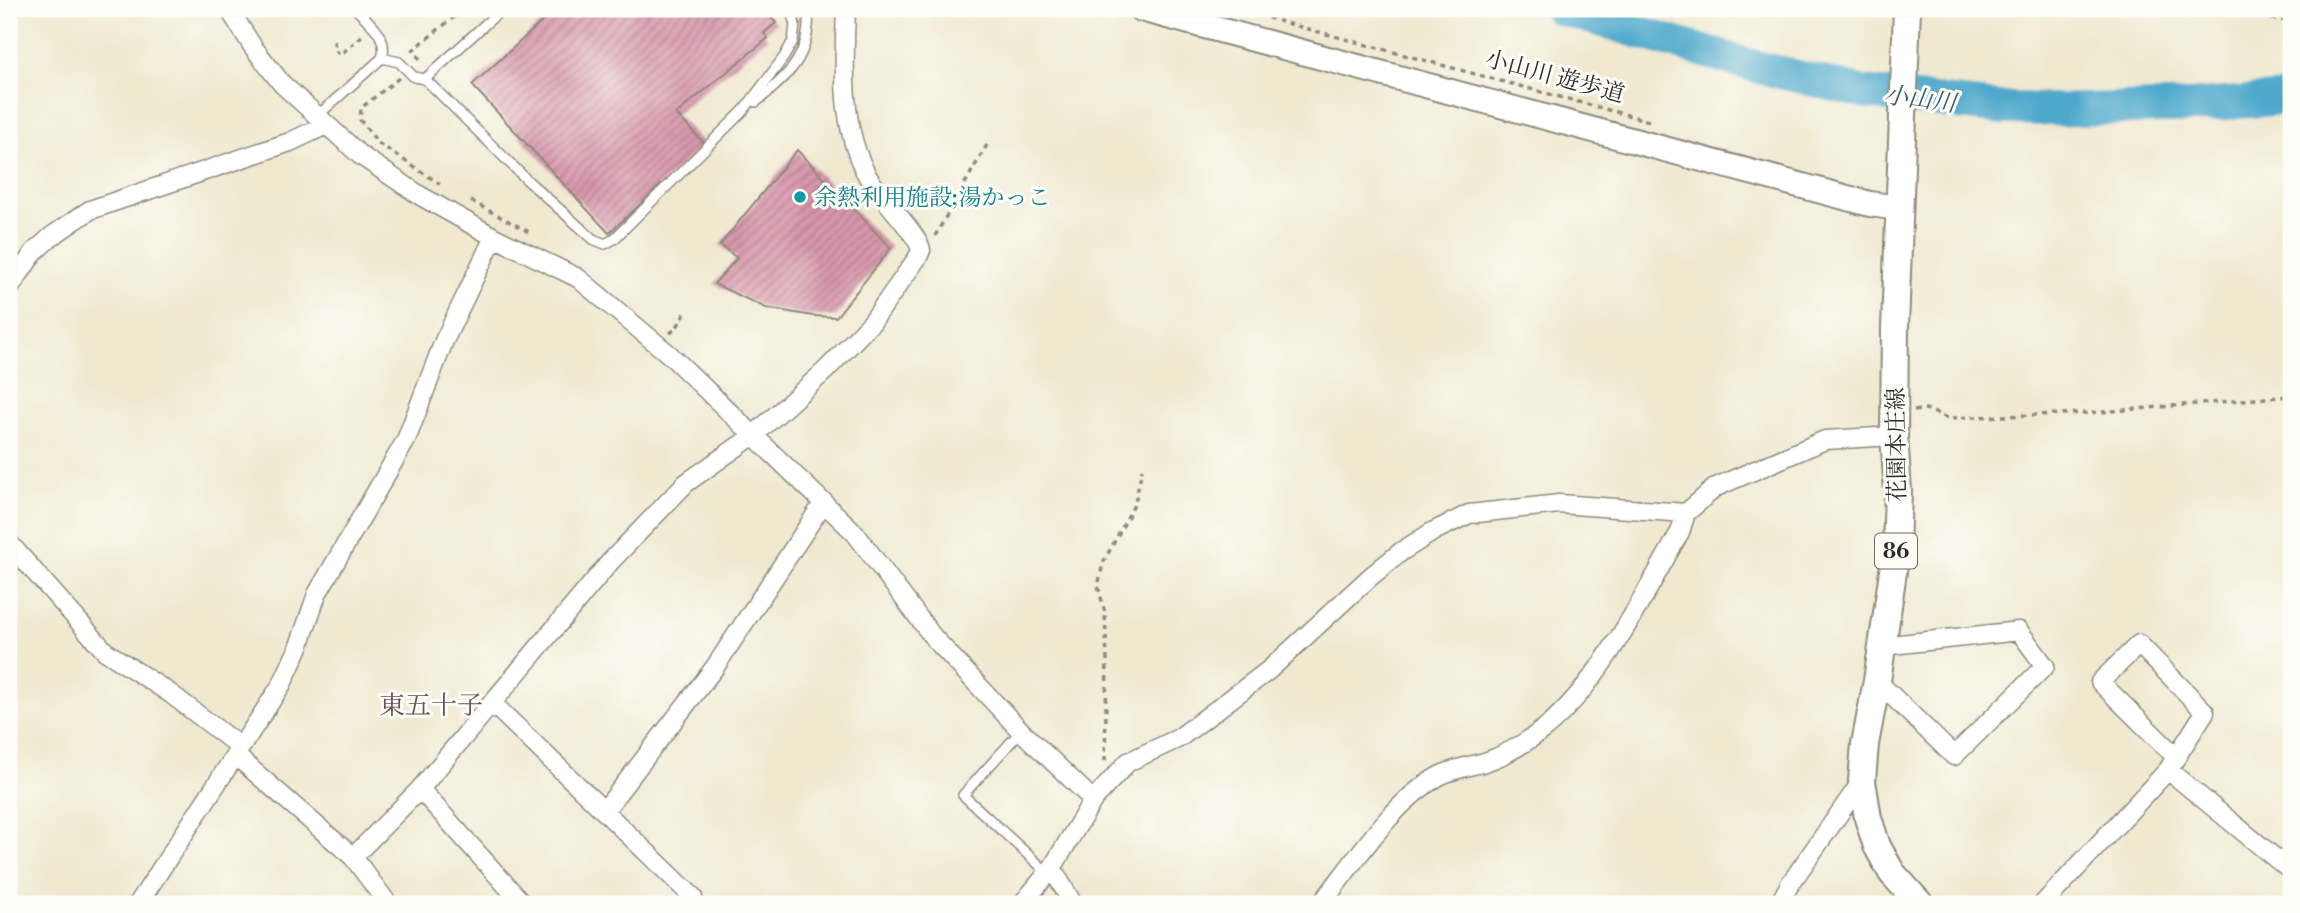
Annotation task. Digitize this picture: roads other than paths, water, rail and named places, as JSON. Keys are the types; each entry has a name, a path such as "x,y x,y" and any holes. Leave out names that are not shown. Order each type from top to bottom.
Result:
{"main road":[{"name":"花園本庄線","path":"1907,9 1899,208 1895,424 1898,491 1896,551 1865,744 1862,781 1868,818 1877,846 1892,873 1920,904"}],"street":[{"path":"229,9 253,47 282,84 321,121 389,177 494,237 578,278 670,355 824,502 872,553 933,637 1021,731 1098,794"},
{"path":"354,857 420,789 586,589 686,483 754,435 860,335 921,250 918,240 881,197 868,177 855,147 848,111 846,9"},
{"path":"1140,9 1857,201 1899,208"},
{"path":"9,289 34,252 90,210 290,142 321,121"},
{"path":"138,904 282,684 298,649 317,594 406,440 444,341 494,237"},
{"path":"1321,904 1392,815 1417,791 1441,775 1514,749 1544,728 1570,704 1617,640 1680,532 1686,513 1716,487 1825,440 1895,424"},
{"path":"604,810 715,667 824,502"},
{"path":"1022,904 1050,871 1098,794 1128,762 1179,738 1269,670 1402,551 1469,514 1559,504 1686,513"},
{"path":"9,543 105,651 171,694 237,751 354,857 388,904"},
{"path":"1877,681 1954,756 2045,666 2019,631 1882,646"},
{"path":"2043,904 2172,764 2205,712 2139,644 2100,682 2172,764 2291,871"},
{"path":"492,703 693,897 693,904"},
{"path":"1779,904 1862,781"},
{"path":"420,789 523,904"},
{"path":"1050,871 1073,904"}],"lane":[{"path":"321,121 382,58 385,50 381,36 356,9"},
{"path":"425,79 502,9"},
{"path":"744,110 793,41 794,15 791,9"},
{"path":"382,58 399,62 414,77 425,79 527,180 593,239 606,244 744,110 784,79 797,62 809,35 808,9"},
{"path":"1021,731 963,795 1050,871"}],"waterway":[{"name":"小山川","path":"1560,9 1757,67 1867,93 2001,108 2063,110 2184,107 2291,98"}],"place":[{"name":"余熱利用施設;湯かっこ","path":"800,197"}],"district":[{"name":"東五十子","path":"431,705"}]}
